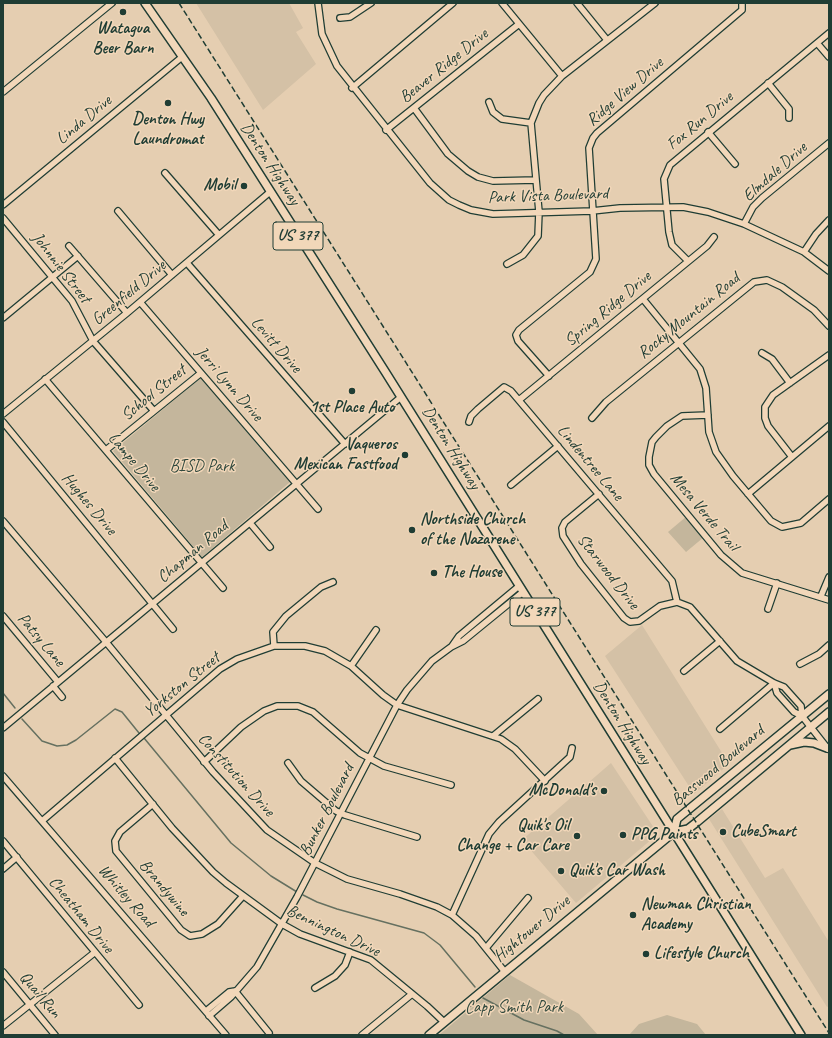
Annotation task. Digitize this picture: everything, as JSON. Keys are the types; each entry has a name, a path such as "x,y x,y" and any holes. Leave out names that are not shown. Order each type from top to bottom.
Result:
{"main road":[{"name":"Denton Highway","path":"145,3 270,192 401,397 800,1035"},
{"name":"Basswood Boulevard","path":"829,694 677,819 674,832 688,829 829,712"},
{"path":"788,746 804,742 814,743 828,749"},
{"name":"Hightower Drive","path":"429,1035 674,832"}],"street":[{"path":"3,92 112,3"},
{"name":"Park Vista Boulevard","path":"318,3 322,34 327,49 336,66 352,88 430,183 449,200 482,213 493,214 592,211 620,208 683,207 708,212 744,224 804,252 829,271"},
{"path":"340,18 350,17 371,3"},
{"path":"352,88 453,3"},
{"path":"502,3 564,74"},
{"path":"577,3 607,40"},
{"path":"507,264 524,256 538,236 539,212 531,123 544,95 564,74 654,3"},
{"name":"Ridge View Drive","path":"549,376 518,341 516,334 590,272 596,259 592,211 590,148 597,132 742,10 742,3"},
{"name":"Beaver Ridge Drive","path":"386,130 519,24"},
{"name":"Fox Run Drive","path":"688,261 672,244 670,239 664,179 670,165 829,33"},
{"path":"817,43 829,57"},
{"name":"Linda Drive","path":"3,205 182,57"},
{"path":"768,83 789,109 790,118"},
{"path":"489,102 493,112 502,119 531,123"},
{"path":"414,108 448,154 468,171 478,177 493,181 536,180"},
{"path":"708,132 735,164"},
{"name":"Elmdale Drive","path":"744,224 752,207 829,143"},
{"path":"166,172 219,235"},
{"name":"Greenfield Drive","path":"3,414 127,313 270,192"},
{"path":"118,211 172,275"},
{"name":"Johnnie Street","path":"3,218 76,308 93,341 154,411"},
{"path":"804,252 816,234 829,220"},
{"name":"Spring Ridge Drive","path":"519,400 707,246 714,237"},
{"path":"69,246 127,313"},
{"path":"3,318 78,256"},
{"name":"Levitt Drive","path":"187,263 345,444"},
{"name":"Rocky Mountain Road","path":"592,418 606,402 754,282 761,280 771,281 793,294 814,310 829,326"},
{"path":"643,299 693,359 704,379 709,432 716,452 771,521 777,526 788,526 801,523 829,499"},
{"name":"Jerri Lynn Drive","path":"140,302 318,509"},
{"path":"762,353 772,359 790,383"},
{"path":"792,457 768,426 764,413 768,401 829,355"},
{"name":"School Street","path":"106,450 201,373"},
{"name":"Lampe Drive","path":"45,379 223,588"},
{"name":"Lindentree Lane","path":"470,422 471,416 504,387 511,391 672,581 678,602"},
{"name":"Chapman Road","path":"3,728 401,397"},
{"name":"Mesa Verde Trail","path":"708,414 687,415 667,426 652,442 649,465 670,494 731,565 742,573 821,596 829,600"},
{"name":"Hughes Drive","path":"3,422 173,629"},
{"path":"748,494 829,426"},
{"path":"510,485 558,446"},
{"name":"Starwood Drive","path":"599,494 565,522 562,528 563,536 581,564 624,618 630,622 638,621 660,606 678,602"},
{"name":"Constitution Drive","path":"3,521 106,642 204,762 267,830 315,863 354,882 400,894 437,907 452,915 472,932 505,972"},
{"path":"250,523 270,547"},
{"path":"821,596 829,576"},
{"path":"274,646 273,632 286,616 321,587 333,582"},
{"path":"768,609 778,583"},
{"name":"Bunker Boulevard","path":"450,648 459,636 521,589"},
{"name":"Bunker Boulevard","path":"208,1014 231,997 257,966 315,863 397,705 423,670 450,648 463,641 486,623 521,589"},
{"path":"678,602 690,607 737,661 774,683 784,687 801,706 802,716"},
{"name":"Patsy Lane","path":"3,616 58,682"},
{"path":"482,618 486,623"},
{"path":"351,666 376,630"},
{"path":"684,671 720,641"},
{"name":"Yorkston Street","path":"42,821 220,669 237,659 274,646 295,645 316,648 351,666 383,695 397,705 493,736 515,749 545,781"},
{"path":"800,664 819,654 829,645"},
{"path":"774,683 777,693 794,712 802,716 828,749"},
{"path":"720,729 774,683"},
{"path":"53,686 62,697"},
{"path":"493,736 538,699"},
{"path":"204,762 242,727 264,711 277,706 292,706 313,712 369,759 384,766 451,785"},
{"path":"452,915 490,834 499,822 570,757 572,748"},
{"name":"Bennington Drive","path":"115,758 213,872 282,924 300,934 371,960 444,1022"},
{"path":"288,763 301,781 314,794 341,813 418,837"},
{"name":"Whitley Road","path":"3,776 226,1035"},
{"name":"Brandywine","path":"153,804 120,832 115,841 116,851 181,930 190,936 202,934 218,924 243,896"},
{"name":"Cheatham Drive","path":"3,841 139,1005"},
{"path":"3,869 17,857"},
{"path":"486,948 528,898"},
{"path":"3,1026 94,952"},
{"path":"315,988 335,976 345,964 350,952"},
{"name":"Quail Run","path":"3,972 55,1035"},
{"path":"235,991 269,1033"},
{"path":"362,1035 412,994"}],"shaded area":[{"path":"196,3 289,3 303,28 296,32 316,64 263,110"},
{"path":"642,625 729,764 694,794 605,656"},
{"path":"611,763 658,834 576,903 522,840"},
{"path":"722,809 765,878 783,868 829,942 829,1006 827,1007 709,819"}],"green space":[{"name":"BISD Park","path":"202,377 290,482 202,557 113,451"},
{"path":"687,516 704,537 686,552 668,532"},
{"name":"Capp Smith Park","path":"510,975 579,1014 598,1035 439,1035"},
{"path":"667,1015 697,1024 706,1035 629,1035 639,1024"}],"waterway":[{"path":"3,693 15,708"},
{"path":"22,719 42,741 57,746 67,745 76,740 115,709 122,712 139,733"},
{"path":"144,738 231,843 271,876 297,892"},
{"path":"303,895 337,909 424,933 440,945 475,987"},
{"path":"483,998 524,1020 557,1031 564,1035"}],"railway":[{"path":"179,3 829,1033"}],"place":[{"name":"Watagua Beer Barn","path":"123,12"},
{"name":"Denton Hwy Laundromat","path":"168,103"},
{"name":"Mobil","path":"244,186"},
{"name":"1st Place Auto","path":"352,391"},
{"name":"Vaqueros Mexican Fastfood","path":"405,455"},
{"name":"Northside Church of the Nazarene","path":"412,530"},
{"name":"The House","path":"434,573"},
{"name":"McDonald's","path":"604,791"},
{"name":"CubeSmart","path":"723,832"},
{"name":"PPG Paints","path":"623,835"},
{"name":"Quik's Oil Change + Car Care","path":"577,836"},
{"name":"Quik's Car Wash","path":"561,871"},
{"name":"Newman Christian Academy","path":"633,915"},
{"name":"Lifestyle Church","path":"646,954"}]}
